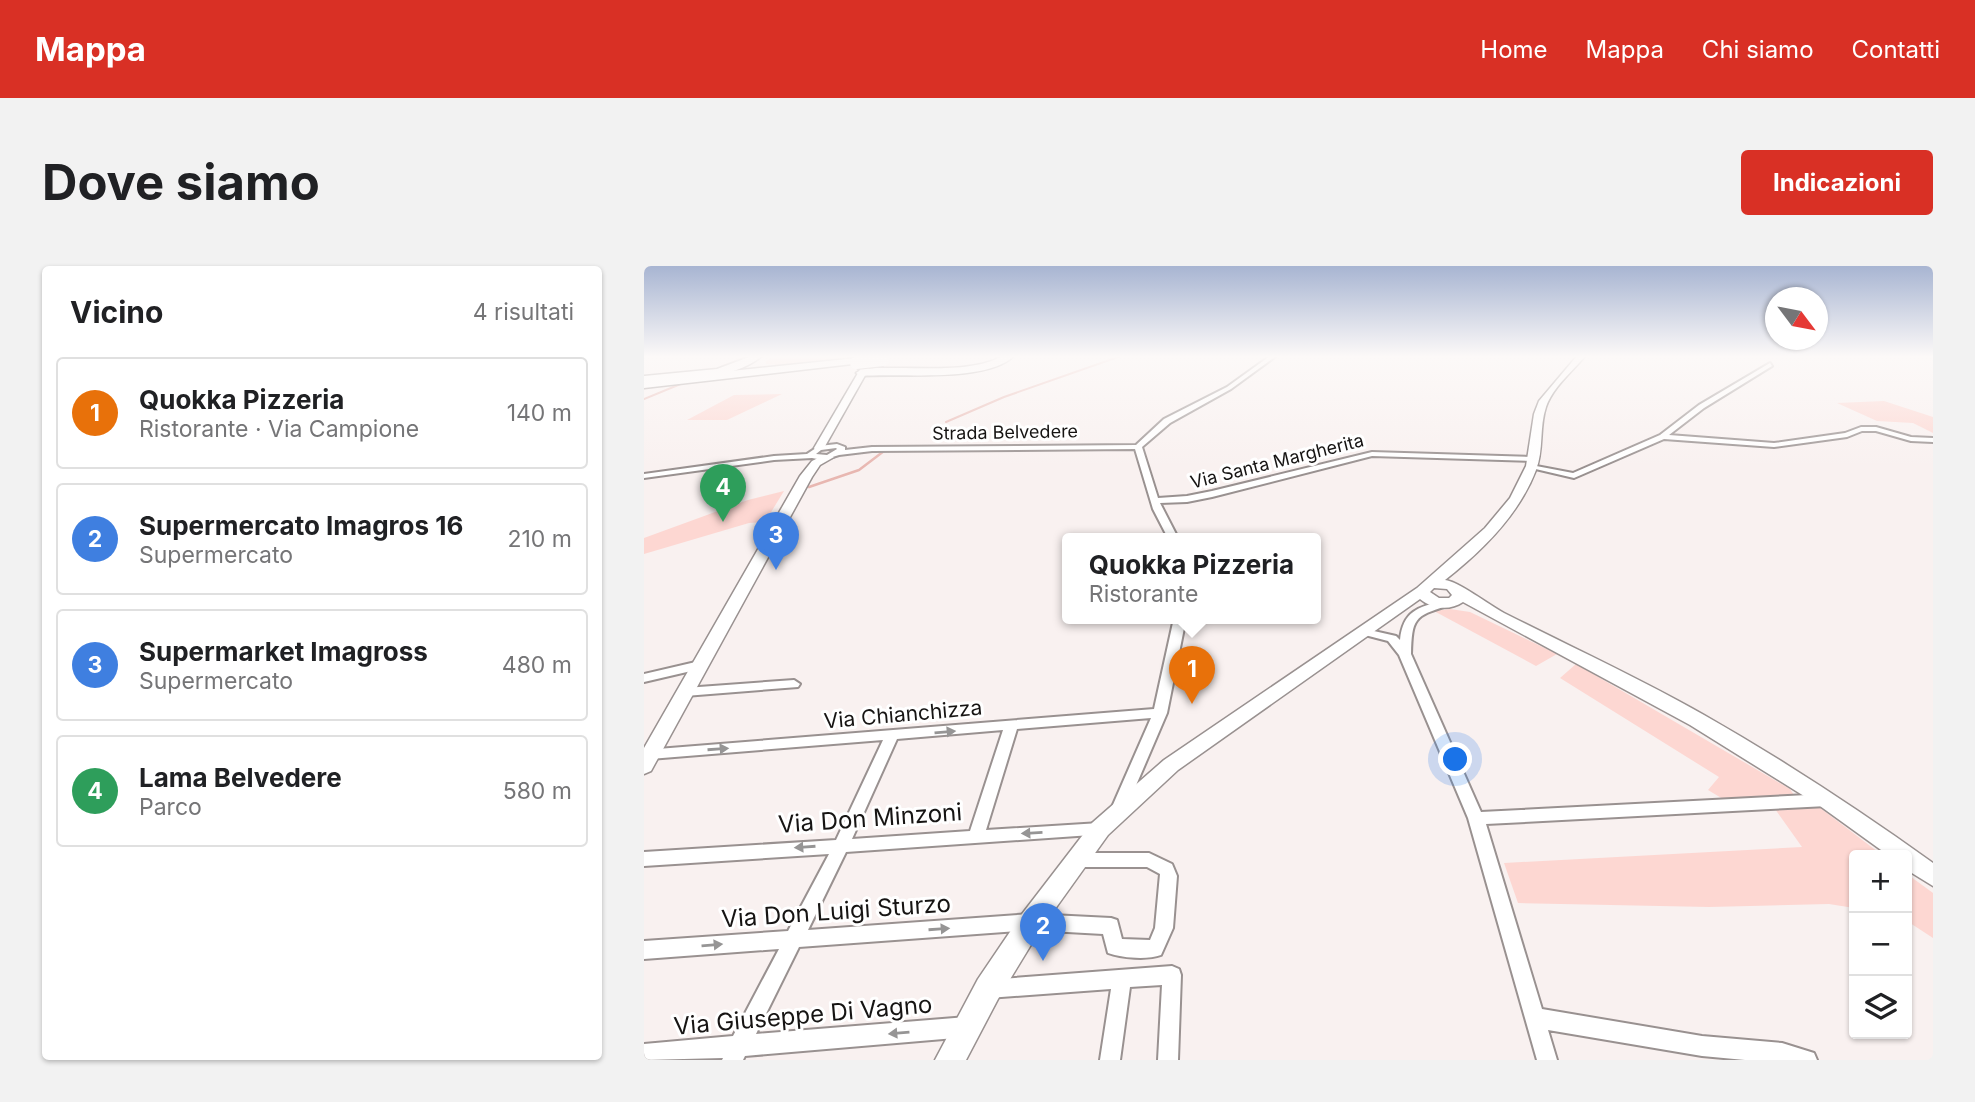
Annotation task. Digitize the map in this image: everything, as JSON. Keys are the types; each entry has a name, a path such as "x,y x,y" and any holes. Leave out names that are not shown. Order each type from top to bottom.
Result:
{"street":[{"path":"647,760 806,476 807,467 825,452 831,430 852,393"},
{"path":"1171,533 1155,501 1138,447 1167,421 1220,393"},
{"path":"950,1060 988,989 1031,922 1100,829 1118,811 1171,765 1427,591 1492,529 1509,507 1532,463 1541,405 1551,393"},
{"path":"1663,437 1679,422 1722,393"},
{"name":"Via Santa Margherita","path":"1155,501 1212,494 1372,454 1532,463 1574,476 1663,437 1774,445 1847,435 1861,429 1876,429 1911,439 1933,440"},
{"name":"Strada Belvedere","path":"872,449 1138,447"},
{"path":"644,476 774,458 872,449"},
{"path":"1453,597 1457,564"},
{"path":"1427,591 1453,597 1499,616 1578,654 1697,720 1828,800 1898,850"},
{"path":"1405,654 1406,625 1412,616 1453,597"},
{"path":"1118,811 1160,713 1179,624"},
{"path":"1365,632 1392,638 1405,654 1476,818 1547,1060"},
{"path":"644,678 700,665"},
{"path":"685,692 794,684"},
{"name":"Via Chianchizza","path":"647,760 1160,713"},
{"path":"976,836 1011,726"},
{"path":"734,1054 842,844 891,737"},
{"path":"1476,818 1828,800"},
{"name":"Via Don Minzoni","path":"644,859 1100,829"},
{"path":"1031,922 1111,926 1114,947 1155,950 1164,928 1169,876 1166,869 1149,860 1076,860"},
{"path":"1912,860 1933,876"},
{"name":"Via Don Luigi Sturzo","path":"644,950 1031,922"},
{"path":"988,989 1172,975 1168,1060"},
{"path":"1110,1060 1122,978"},
{"path":"1535,1018 1702,1046 1782,1053 1807,1060"},
{"name":"Via Giuseppe Di Vagno","path":"644,1054 734,1054 967,1027"}],"shaded area":[{"path":"782,394 727,420 687,420 734,395"},
{"path":"1884,401 1933,417 1933,433 1913,423 1877,421 1837,403"},
{"path":"784,491 765,522 749,523 644,554 644,538 748,500"},
{"path":"1450,609 1470,612 1557,654 1536,666 1434,611"},
{"path":"1576,664 1790,789 1794,795 1723,799 1708,790 1719,777 1560,678"},
{"path":"1819,807 1875,850 1849,850 1849,907 1829,904 1709,907 1518,903 1504,863 1802,847 1775,809"},
{"path":"1912,878 1933,893 1933,938 1912,924"}],"waterway":[{"path":"644,399 658,393"},
{"path":"946,422 1015,393"},
{"path":"809,487 859,470 884,451"}],"place":[{"name":"Lama Belvedere","path":"723,522"},
{"name":"Supermarket Imagross","path":"776,570"},
{"name":"Quokka Pizzeria","path":"1192,704"},
{"name":"Supermercato Imagros 16","path":"1043,961"}]}
